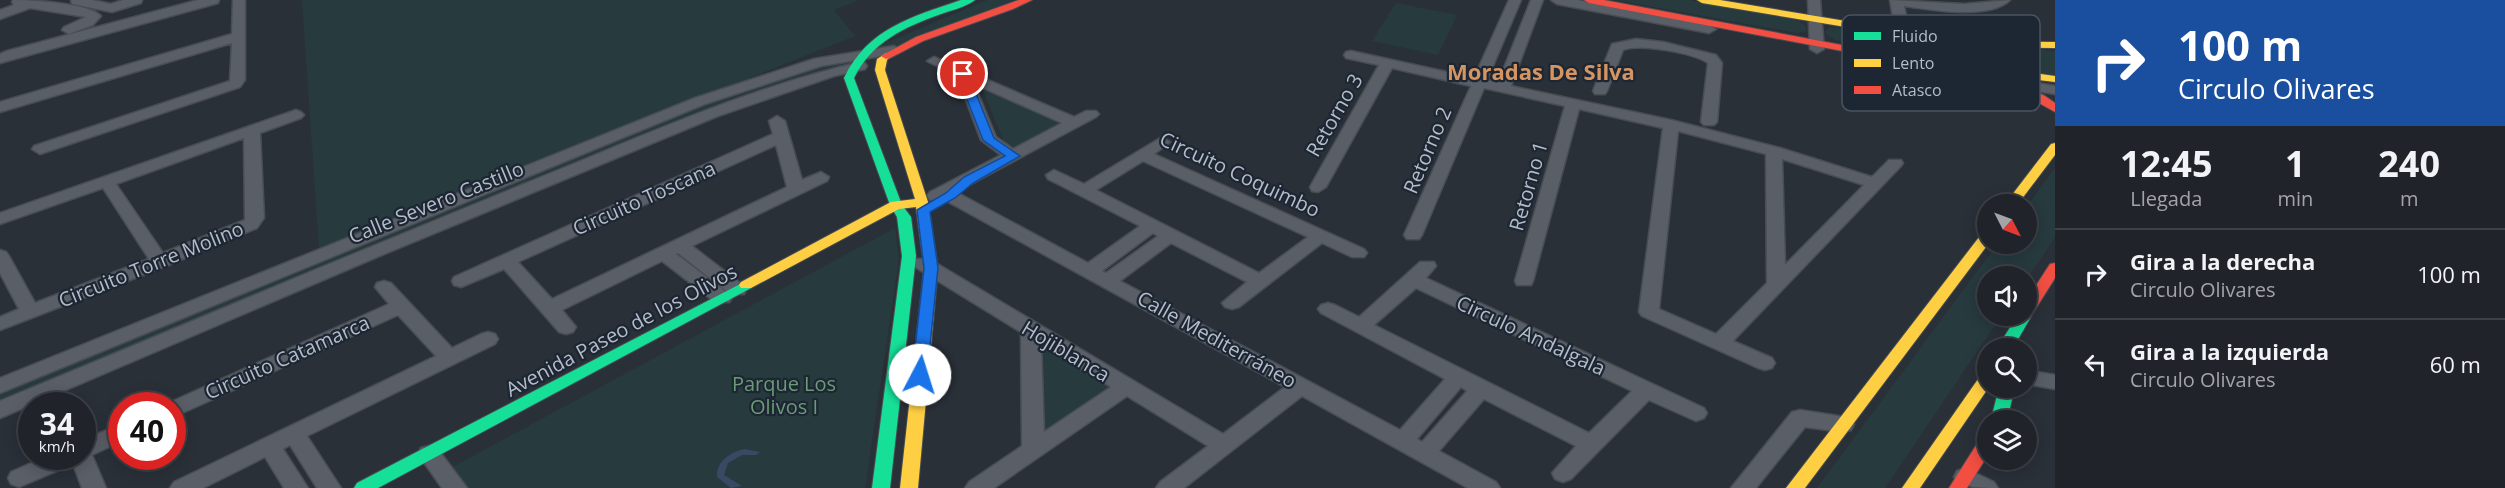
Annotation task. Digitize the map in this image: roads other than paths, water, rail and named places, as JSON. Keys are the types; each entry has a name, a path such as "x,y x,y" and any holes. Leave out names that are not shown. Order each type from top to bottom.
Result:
{"street":[{"path":"73,0 112,8 136,0"},
{"path":"6,57 213,0"},
{"path":"40,149 235,84 238,80 239,0"},
{"path":"881,488 909,256 900,211 849,78 854,62 876,40 970,0"},
{"name":"Calle Severo Castillo","path":"0,386 700,101 819,62 854,62 888,55 944,28 993,15 1027,0"},
{"name":"Retorno 2","path":"1413,235 1515,0"},
{"path":"1503,88 1537,0"},
{"path":"1557,0 1734,33 1842,50"},
{"path":"1589,0 1755,31 1842,51"},
{"path":"1702,0 1728,2 1842,25"},
{"path":"1814,0 1817,46"},
{"path":"1899,15 1896,0 1962,7 1990,5 2004,0"},
{"path":"0,9 27,1 88,17"},
{"path":"0,15 27,1"},
{"path":"88,17 79,28 81,32 109,28"},
{"path":"6,57 88,17"},
{"path":"1661,46 1666,21"},
{"path":"1504,27 1526,31"},
{"path":"1734,33 1755,31"},
{"path":"0,107 240,36"},
{"path":"1600,91 1617,47 1628,43 1661,46 1711,58 1715,63 1709,122"},
{"path":"2040,45 2055,45"},
{"path":"888,55 880,70 923,206 931,268 909,488"},
{"path":"1351,56 1671,125 1774,151 1875,183"},
{"path":"934,61 1074,123"},
{"name":"Calle Severo Castillo","path":"0,410 371,253 713,113 830,73 854,62"},
{"name":"Retorno 3","path":"1318,187 1388,63"},
{"path":"963,74 989,140 1014,156"},
{"path":"2040,77 2055,79"},
{"path":"2040,88 2055,90"},
{"path":"2040,98 2055,109"},
{"name":"Retorno 1","path":"1524,280 1573,104"},
{"path":"923,206 1091,114"},
{"path":"0,219 296,115"},
{"path":"1671,125 1649,312 1765,363"},
{"name":"Circuito Toscana","path":"461,281 780,129 796,189"},
{"name":"Circuito Torre Molino","path":"0,324 251,224 255,218 252,131"},
{"name":"Circuito Coquimbo","path":"1085,190 1162,142"},
{"path":"2019,194 2055,147"},
{"path":"1774,151 1776,284"},
{"name":"Circuito Coquimbo","path":"1142,154 1358,254"},
{"path":"1719,343 1895,163"},
{"path":"1054,175 1260,281"},
{"path":"550,308 821,177"},
{"path":"107,182 160,262"},
{"name":"Calle Mediterráneo","path":"947,194 1488,488"},
{"name":"Avenida Paseo de los Olivos","path":"363,488 436,463 736,298 900,211 923,206"},
{"name":"Avenida Paseo de los Olivos","path":"790,278 900,211"},
{"path":"1090,270 1152,226"},
{"path":"1109,280 1170,235"},
{"name":"Circuito Coquimbo","path":"1232,303 1320,236"},
{"path":"1795,488 1977,249"},
{"path":"672,250 736,298"},
{"path":"0,256 30,312"},
{"name":"Hojiblanca","path":"909,256 1224,445"},
{"path":"507,261 566,327"},
{"path":"2037,296 2055,267"},
{"name":"Circulo Andalgala","path":"1359,327 1421,273 1696,413"},
{"path":"384,287 450,359"},
{"name":"Circuito Catamarca","path":"186,403 401,306"},
{"path":"1328,309 1359,327 1592,444"},
{"path":"1031,329 1033,450"},
{"path":"182,488 295,435 488,339"},
{"path":"1403,441 1458,377"},
{"path":"2037,379 2055,382"},
{"path":"1168,488 1302,386"},
{"path":"976,488 1126,387"},
{"path":"1425,453 1481,389"},
{"path":"1563,473 1647,389"},
{"path":"1911,488 1977,392"},
{"path":"1743,488 1800,417 1843,424"},
{"path":"295,435 329,488"},
{"path":"270,447 296,488"},
{"path":"1977,458 1962,483 1986,488"},
{"path":"436,463 455,488"},
{"path":"19,478 37,470"},
{"path":"87,470 94,488"}],"water":[{"path":"744,449 760,452 756,455 742,455 728,463 724,475 742,486 731,488 717,477 717,472 721,462 729,455"}],"district":[{"name":"Moradas De Silva","path":"1541,71"}],"park label":[{"name":"Parque Los Olivos I","path":"784,394"}]}
